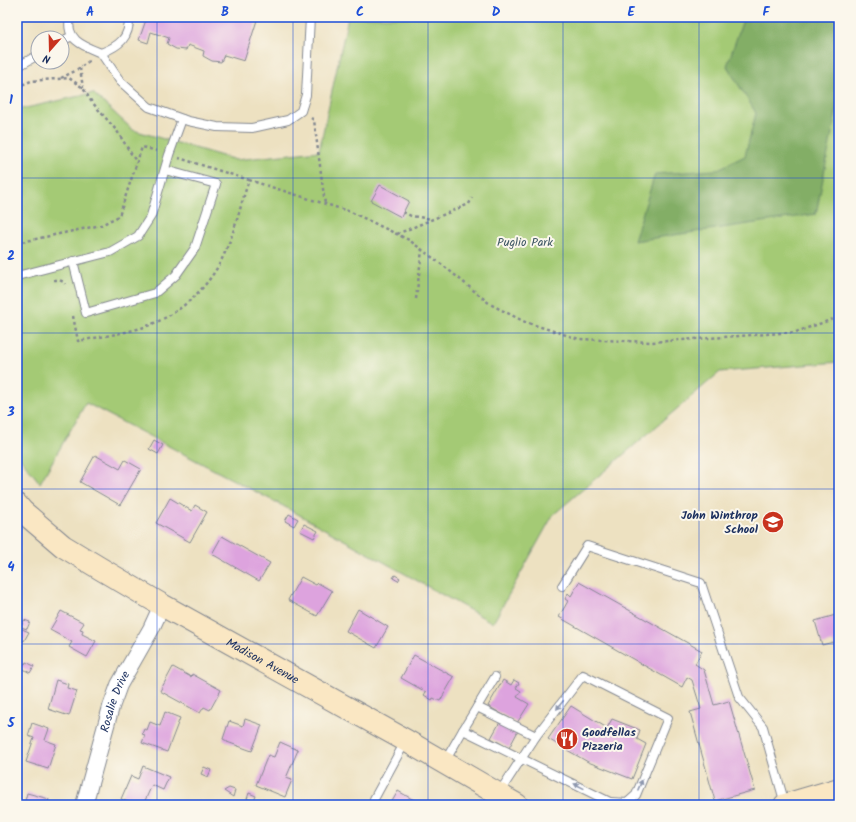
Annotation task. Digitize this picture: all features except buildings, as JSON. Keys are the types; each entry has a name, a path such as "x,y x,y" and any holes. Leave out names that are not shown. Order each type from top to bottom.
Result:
{"main road":[{"name":"Madison Avenue","path":"19,510 62,546 162,605 405,740 517,805"},
{"path":"785,805 839,789"}],"street":[{"name":"Rosalie Drive","path":"84,805 110,707 119,685 151,629 162,605"}],"lane":[{"path":"70,17 69,23 72,36 82,46 101,53 120,81 149,107 182,119 217,127 252,128 288,120 301,111 306,95 310,17"},
{"path":"101,53 112,48 126,36 129,17"},
{"path":"17,67 30,60"},
{"path":"17,276 110,252 138,236 151,216 169,155 182,119"},
{"path":"73,261 86,313 155,294 176,275 196,248 216,184 165,170"},
{"path":"562,586 587,546 701,583 739,697 762,727 785,805"},
{"path":"463,730 522,758 609,803 627,803 636,795 668,718 583,675 536,736 522,758 498,794"},
{"path":"444,763 495,677"},
{"path":"477,707 536,736"},
{"path":"372,805 405,740"}],"path":[{"path":"61,78 80,68 101,53"},
{"path":"80,68 83,88 90,101 117,131 137,163"},
{"path":"17,87 31,81 69,78 83,88"},
{"path":"301,111 314,120 325,204"},
{"path":"249,180 351,212 409,240 490,304 524,322 579,339 652,342 796,332 836,318 839,314"},
{"path":"396,234 469,204 472,198"},
{"path":"403,212 411,216 434,219"},
{"path":"416,299 422,250"},
{"path":"836,318 838,362 837,381"}],"green space":[{"name":"Puglio Park","path":"348,17 839,17 839,362 720,372 553,515 493,623 285,507 86,403 40,483 17,454 17,110 93,93 133,130 236,160 319,151"},
{"path":"744,17 839,17 839,97 816,214 634,241 655,174 716,170 745,156 756,113 727,66"}],"place":[{"name":"John Winthrop School","path":"773,522"},
{"name":"Goodfellas Pizzeria","path":"567,739"}]}
